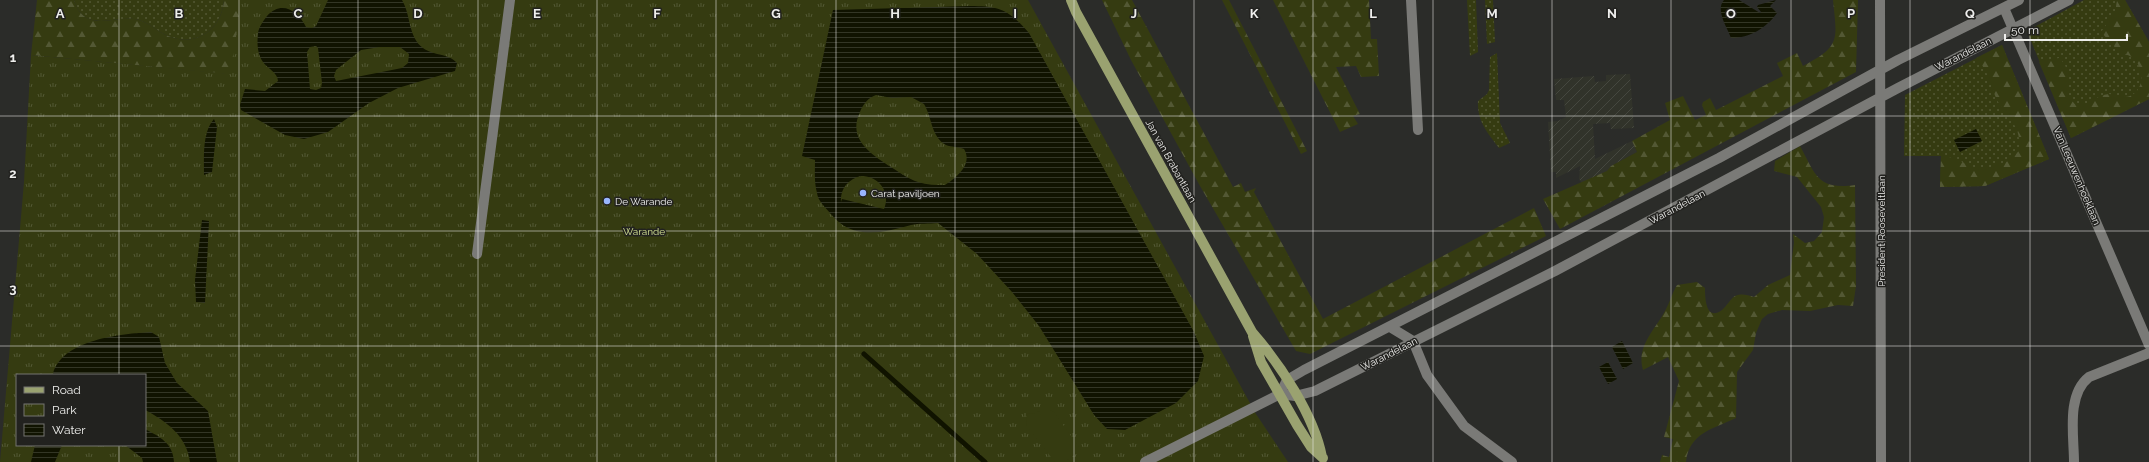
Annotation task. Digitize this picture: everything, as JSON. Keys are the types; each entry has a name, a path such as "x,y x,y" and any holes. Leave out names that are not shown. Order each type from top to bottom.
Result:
{"main road":[{"name":"Jan van Brabantlaan","path":"1071,0 1076,12 1252,332 1272,356 1296,396 1317,436 1324,460"},
{"name":"Jan van Brabantlaan","path":"1252,332 1261,362 1311,447 1324,460"}],"street":[{"path":"477,254 510,0"},
{"path":"1411,0 1418,130"},
{"name":"President Rooseveltlaan","path":"1880,0 1881,462"},
{"path":"1145,462 1280,394 1286,380 1719,158 1881,69 2019,0"},
{"name":"Warandelaan","path":"1280,394 1296,396 1315,391 1556,271 1880,97 2069,0"},
{"name":"Van Leeuwenhoeklaan","path":"2004,8 2015,28 2149,345"},
{"path":"1390,327 1413,341 1427,375 1464,426 1512,462"},
{"path":"2074,462 2074,401 2082,383 2089,377 2149,353"}],"shaded area":[{"path":"1630,74 1634,128 1611,129 1610,123 1593,124 1595,159 1632,141 1637,152 1611,166 1611,202 1598,209 1579,179 1580,166 1556,178 1556,172 1551,172 1548,122 1558,121 1566,117 1564,100 1556,100 1554,79 1594,76 1595,82 1606,81 1606,75"}],"green space":[{"path":"37,0 74,0 79,11 85,17 93,20 139,20 147,23 168,36 188,40 197,38 213,27 218,20 224,0 252,0 233,97 226,74 31,55"},
{"path":"74,0 224,0 218,20 213,27 197,38 188,40 168,36 147,23 139,20 93,20 85,17 79,11"},
{"name":"Warande","path":"241,0 1028,0 1256,414 1288,462 0,462 24,182 31,55 231,74"},
{"path":"1102,0 1132,0 1233,187 1241,183 1245,192 1256,188 1254,192 1323,319 1534,208 1546,236 1310,354 1296,351 1200,186 1131,60"},
{"path":"1222,0 1229,0 1307,151 1301,154"},
{"path":"1273,0 1369,0 1371,39 1377,39 1379,76 1361,77 1356,66 1336,67 1360,114 1353,116 1358,124 1340,132"},
{"path":"1467,0 1476,0 1478,52 1470,56"},
{"path":"1485,0 1493,0 1495,42 1487,44"},
{"path":"1833,0 1858,0 1856,72 1560,229 1543,199 1607,171 1611,166 1637,152 1632,141 1670,120 1665,103 1683,96 1695,120 1706,115 1702,105 1703,102 1710,98 1716,110 1783,76 1777,63 1797,53 1803,66 1824,53 1834,40 1835,24"},
{"path":"2084,0 2125,0 2149,42 2149,99 2071,138 2027,31"},
{"path":"2117,0 2125,0 2149,42 2149,99 2071,138 2039,62 2059,58 2063,62 2068,76 2068,97 2075,104 2080,105 2088,103 2109,94 2128,97 2135,93 2141,79 2140,68 2132,57 2120,52 2101,32 2115,13"},
{"path":"2002,45 2049,159 1985,186 1940,187 1941,156 1904,156 1905,95"},
{"path":"2002,45 2049,159 1985,186 1940,187 1941,156 1955,158 1974,168 1989,168 2008,161 2020,150 2019,135 2017,130 2000,105 1985,69 1976,58"},
{"path":"1497,53 1500,123 1510,143 1499,148 1484,126 1479,115 1478,108 1478,101 1487,94 1489,90 1490,57"},
{"path":"1800,146 1814,172 1825,183 1842,186 1855,185 1856,286 1853,306 1838,305 1810,311 1782,310 1768,314 1762,319 1756,333 1753,350 1737,372 1736,418 1711,429 1697,438 1688,452 1686,462 1660,462 1662,455 1669,457 1673,439 1664,437 1679,381 1668,357 1643,370 1642,353 1644,346 1665,311 1677,285 1697,282 1705,288 1706,303 1710,311 1717,313 1722,310 1735,296 1742,294 1754,297 1768,285 1790,275 1794,242 1793,234 1805,243 1814,241 1822,232 1824,217 1821,207 1797,177 1774,171 1775,161"},
{"path":"1042,409 1048,409 1054,412 1081,450 1065,462 1055,462 1026,425 1027,413 1035,414"}],"water":[{"path":"328,0 402,0 412,32 418,43 427,51 445,56 457,63 455,71 398,88 369,103 328,132 304,139 285,135 241,110 240,105 245,89 265,91 278,81 278,78 261,59 258,44 259,31 261,24 272,11 283,8 294,12 303,21 306,27 312,28 316,26","holes":["316,46 318,48 322,83 321,88 316,90 310,89 307,52 310,47","380,47 400,47 409,54 408,63 402,68 336,81 334,76 336,70 361,50"]},
{"path":"1724,0 1739,0 1760,13 1761,12 1757,7 1758,5 1776,0 1770,6 1777,13 1763,28 1745,36 1731,38 1721,14"},
{"path":"970,6 989,7 997,8 1009,14 1029,33 1194,332 1204,356 1198,381 1176,403 1125,430 1107,429 1094,415 1039,326 1012,292 977,254 938,223 914,224 878,232 857,231 848,228 839,222 824,206 819,199 816,189 815,160 802,156 833,10","holes":["876,95 892,98 911,97 924,104 937,137 948,146 964,149 967,160 959,174 945,185 921,183 904,175 869,151 859,138 857,122 864,104","861,176 873,179 882,186 886,197 884,209 842,199 841,202 843,189 846,185 856,177"]},
{"path":"214,119 217,127 212,172 204,175 204,153 207,131"},
{"path":"1976,129 1982,141 1960,152 1954,140"},
{"path":"202,220 209,221 205,303 196,302 195,280"},
{"path":"151,332 159,337 165,363 177,383 208,411 217,462 190,462 185,444 180,437 168,424 146,411 146,374 53,374 59,362 68,353 80,346 94,341 125,334"},
{"path":"1622,341 1633,363 1623,369 1612,347"},
{"path":"1608,362 1617,379 1608,384 1599,367"},
{"path":"146,430 165,441 171,450 174,462 143,462 142,458 126,446 146,446"},
{"path":"35,446 62,446 55,462 31,462"}],"waterway":[{"path":"864,354 985,462"}],"place":[{"name":"Carat paviljoen","path":"863,193"},
{"name":"De Warande","path":"607,201"}]}
